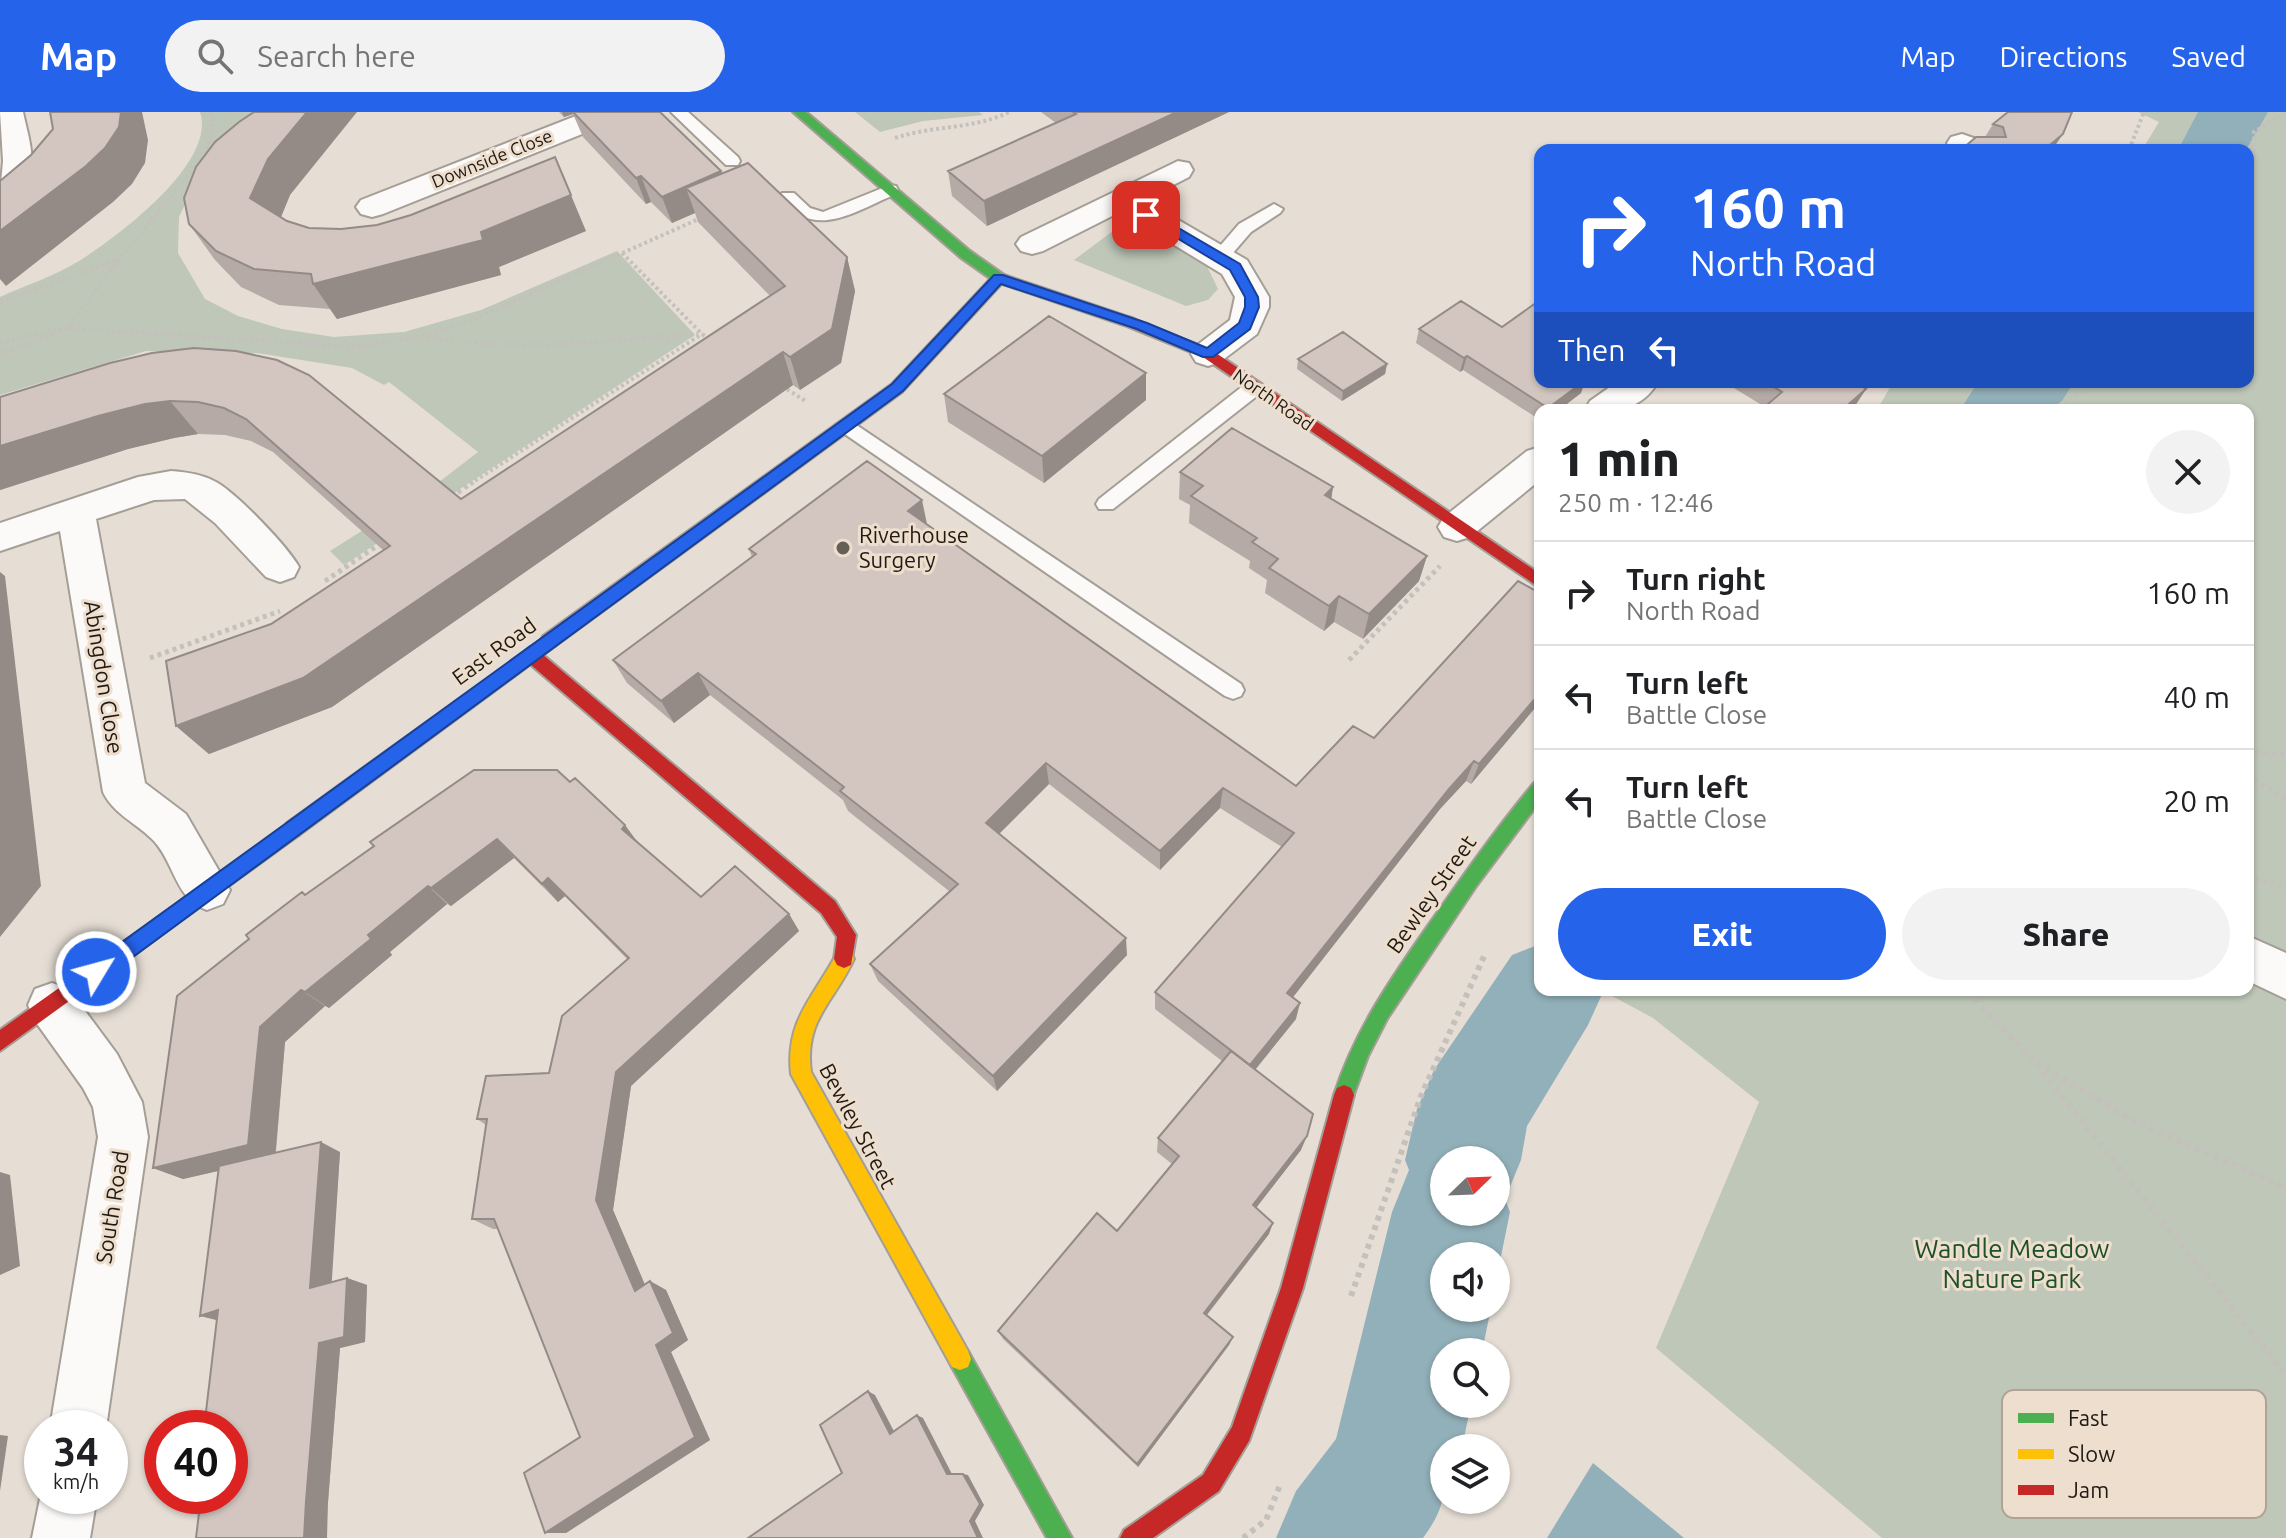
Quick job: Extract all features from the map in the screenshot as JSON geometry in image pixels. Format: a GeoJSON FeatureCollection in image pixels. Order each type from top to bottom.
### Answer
{"type":"FeatureCollection","features":[{"type":"Feature","properties":{"kind":"street"},"geometry":{"type":"LineString","coordinates":[[0,185],[15,173],[18,161],[8,112]]}},
{"type":"Feature","properties":{"kind":"street","name":"Downside Close"},"geometry":{"type":"LineString","coordinates":[[372,207],[612,112]]}},
{"type":"Feature","properties":{"kind":"street","name":"North Road"},"geometry":{"type":"LineString","coordinates":[[799,112],[999,278],[1142,326],[1208,354],[1534,578]]}},
{"type":"Feature","properties":{"kind":"street"},"geometry":{"type":"LineString","coordinates":[[1032,244],[1178,170]]}},
{"type":"Feature","properties":{"kind":"street"},"geometry":{"type":"LineString","coordinates":[[1122,200],[1235,267],[1252,297],[1245,326],[1208,354]]}},
{"type":"Feature","properties":{"kind":"street","name":"East Road"},"geometry":{"type":"LineString","coordinates":[[0,1042],[897,388],[999,278]]}},
{"type":"Feature","properties":{"kind":"street"},"geometry":{"type":"LineString","coordinates":[[1611,404],[1633,388]]}},
{"type":"Feature","properties":{"kind":"street"},"geometry":{"type":"LineString","coordinates":[[1457,527],[1534,465]]}},
{"type":"Feature","properties":{"kind":"street"},"geometry":{"type":"LineString","coordinates":[[0,537],[159,485],[180,485],[202,490],[280,567]]}},
{"type":"Feature","properties":{"kind":"street","name":"Abingdon Close"},"geometry":{"type":"LineString","coordinates":[[76,512],[125,792],[170,828],[207,890]]}},
{"type":"Feature","properties":{"kind":"street","name":"Bewley Street"},"geometry":{"type":"LineString","coordinates":[[530,654],[828,907],[840,922],[848,938],[844,957],[801,1029],[797,1052],[801,1074],[1060,1538]]}},
{"type":"Feature","properties":{"kind":"street","name":"Bewley Street"},"geometry":{"type":"LineString","coordinates":[[1132,1538],[1211,1483],[1241,1433],[1292,1288],[1354,1059],[1372,1023],[1498,839],[1534,795]]}},
{"type":"Feature","properties":{"kind":"street"},"geometry":{"type":"LineString","coordinates":[[2254,960],[2286,977]]}},
{"type":"Feature","properties":{"kind":"street","name":"South Road"},"geometry":{"type":"LineString","coordinates":[[52,1005],[100,1071],[117,1102],[123,1137],[81,1410]]}},
{"type":"Feature","properties":{"kind":"street"},"geometry":{"type":"LineString","coordinates":[[61,1538],[65,1514]]}},
{"type":"Feature","properties":{"kind":"lane"},"geometry":{"type":"LineString","coordinates":[[679,112],[732,161]]}},
{"type":"Feature","properties":{"kind":"lane"},"geometry":{"type":"LineString","coordinates":[[788,197],[804,213],[815,218],[825,217],[890,190]]}},
{"type":"Feature","properties":{"kind":"lane"},"geometry":{"type":"LineString","coordinates":[[1220,257],[1245,228],[1274,209]]}},
{"type":"Feature","properties":{"kind":"lane"},"geometry":{"type":"LineString","coordinates":[[1106,504],[1255,387]]}},
{"type":"Feature","properties":{"kind":"lane"},"geometry":{"type":"LineString","coordinates":[[846,425],[1233,690]]}},
{"type":"Feature","properties":{"kind":"path"},"geometry":{"type":"LineString","coordinates":[[207,153],[214,119],[211,112]]}},
{"type":"Feature","properties":{"kind":"path"},"geometry":{"type":"LineString","coordinates":[[888,141],[913,132],[986,123],[1010,112]]}},
{"type":"Feature","properties":{"kind":"path"},"geometry":{"type":"LineString","coordinates":[[2131,144],[2144,112]]}},
{"type":"Feature","properties":{"kind":"path"},"geometry":{"type":"LineString","coordinates":[[2254,260],[2254,132],[2286,112]]}},
{"type":"Feature","properties":{"kind":"path"},"geometry":{"type":"LineString","coordinates":[[0,354],[67,328],[118,260],[207,153],[220,145]]}},
{"type":"Feature","properties":{"kind":"path"},"geometry":{"type":"LineString","coordinates":[[0,342],[67,328],[357,347],[416,337],[472,320],[710,214]]}},
{"type":"Feature","properties":{"kind":"path"},"geometry":{"type":"LineString","coordinates":[[622,253],[702,334],[715,342]]}},
{"type":"Feature","properties":{"kind":"path"},"geometry":{"type":"LineString","coordinates":[[0,302],[118,260]]}},
{"type":"Feature","properties":{"kind":"path"},"geometry":{"type":"LineString","coordinates":[[416,337],[551,345],[702,334]]}},
{"type":"Feature","properties":{"kind":"path"},"geometry":{"type":"LineString","coordinates":[[451,498],[702,334]]}},
{"type":"Feature","properties":{"kind":"path"},"geometry":{"type":"LineString","coordinates":[[781,385],[807,402]]}},
{"type":"Feature","properties":{"kind":"path"},"geometry":{"type":"LineString","coordinates":[[2063,404],[2085,388]]}},
{"type":"Feature","properties":{"kind":"path"},"geometry":{"type":"LineString","coordinates":[[312,589],[387,539]]}},
{"type":"Feature","properties":{"kind":"path"},"geometry":{"type":"LineString","coordinates":[[1349,660],[1442,564]]}},
{"type":"Feature","properties":{"kind":"path"},"geometry":{"type":"LineString","coordinates":[[149,659],[274,614],[287,606]]}},
{"type":"Feature","properties":{"kind":"path"},"geometry":{"type":"LineString","coordinates":[[2254,752],[2286,755]]}},
{"type":"Feature","properties":{"kind":"path"},"geometry":{"type":"LineString","coordinates":[[2254,779],[2286,799]]}},
{"type":"Feature","properties":{"kind":"path"},"geometry":{"type":"LineString","coordinates":[[2254,877],[2286,889]]}},
{"type":"Feature","properties":{"kind":"path"},"geometry":{"type":"LineString","coordinates":[[1347,1307],[1421,1096],[1491,941]]}},
{"type":"Feature","properties":{"kind":"path"},"geometry":{"type":"LineString","coordinates":[[1973,996],[2033,1060],[2286,1375]]}},
{"type":"Feature","properties":{"kind":"path"},"geometry":{"type":"LineString","coordinates":[[2033,1060],[2132,1120],[2286,1188]]}},
{"type":"Feature","properties":{"kind":"path"},"geometry":{"type":"LineString","coordinates":[[1243,1538],[1266,1520],[1282,1478]]}},
{"type":"Feature","properties":{"kind":"green space"},"geometry":{"type":"Polygon","coordinates":[[[200,112],[289,112],[194,185],[179,217],[178,253],[205,299],[238,316],[282,329],[334,337],[404,332],[481,310],[617,251],[695,335],[344,565],[330,551],[439,482],[478,452],[389,382],[384,385],[352,368],[257,353],[146,351],[0,395],[0,297],[50,276],[96,250],[160,197],[194,153],[201,132],[200,112]]]}},
{"type":"Feature","properties":{"kind":"green space"},"geometry":{"type":"Polygon","coordinates":[[[855,112],[979,112],[983,115],[923,121],[880,132],[855,112]]]}},
{"type":"Feature","properties":{"kind":"green space","name":"Wandle Meadow Nature Park"},"geometry":{"type":"Polygon","coordinates":[[[2138,112],[2286,112],[2286,1538],[1882,1538],[1656,1348],[1759,1102],[1653,1018],[1612,996],[2254,996],[2254,404],[1880,404],[1890,388],[2254,388],[2254,144],[2146,144],[2159,122],[2138,112]]]}},
{"type":"Feature","properties":{"kind":"green space"},"geometry":{"type":"Polygon","coordinates":[[[1129,219],[1203,258],[1218,289],[1208,300],[1186,306],[1074,260],[1129,219]]]}},
{"type":"Feature","properties":{"kind":"water"},"geometry":{"type":"Polygon","coordinates":[[[1593,1463],[1684,1538],[1547,1538],[1593,1463]]]}},
{"type":"Feature","properties":{"kind":"building"},"geometry":{"type":"Polygon","coordinates":[[[50,112],[121,112],[119,127],[105,148],[0,231],[0,181],[31,155],[53,129],[50,112]]]}},
{"type":"Feature","properties":{"kind":"building"},"geometry":{"type":"Polygon","coordinates":[[[254,112],[307,112],[268,159],[250,198],[287,221],[309,228],[341,229],[377,225],[411,215],[555,157],[571,195],[481,232],[483,240],[313,284],[311,274],[254,269],[216,251],[189,224],[184,198],[196,167],[215,142],[254,112]]]}},
{"type":"Feature","properties":{"kind":"building"},"geometry":{"type":"Polygon","coordinates":[[[573,112],[660,112],[721,171],[662,197],[641,176],[636,178],[573,112]]]}},
{"type":"Feature","properties":{"kind":"building"},"geometry":{"type":"Polygon","coordinates":[[[1073,112],[1177,112],[984,201],[948,171],[1076,114],[1073,112]]]}},
{"type":"Feature","properties":{"kind":"building"},"geometry":{"type":"Polygon","coordinates":[[[2008,112],[2072,112],[2063,134],[2051,144],[1968,144],[1976,137],[2006,137],[2003,127],[1993,124],[2008,112]]]}},
{"type":"Feature","properties":{"kind":"building"},"geometry":{"type":"Polygon","coordinates":[[[748,163],[847,257],[832,329],[790,357],[783,352],[303,678],[176,726],[166,661],[271,624],[390,546],[246,419],[224,408],[198,402],[145,404],[0,446],[0,397],[152,353],[194,348],[236,351],[277,360],[309,375],[461,499],[785,286],[686,188],[748,163]]]}},
{"type":"Feature","properties":{"kind":"building"},"geometry":{"type":"Polygon","coordinates":[[[1461,301],[1502,327],[1534,304],[1534,388],[1575,388],[1553,404],[1542,404],[1419,329],[1461,301]]]}},
{"type":"Feature","properties":{"kind":"building"},"geometry":{"type":"Polygon","coordinates":[[[1049,316],[1146,373],[1042,456],[944,394],[1049,316]]]}},
{"type":"Feature","properties":{"kind":"building"},"geometry":{"type":"Polygon","coordinates":[[[1343,332],[1387,364],[1343,391],[1298,359],[1343,332]]]}},
{"type":"Feature","properties":{"kind":"building"},"geometry":{"type":"Polygon","coordinates":[[[1776,388],[1866,389],[1849,404],[1768,404],[1782,392],[1776,388]]]}},
{"type":"Feature","properties":{"kind":"building"},"geometry":{"type":"Polygon","coordinates":[[[1232,428],[1333,487],[1325,495],[1427,556],[1369,614],[1339,596],[1329,606],[1269,568],[1278,559],[1252,542],[1257,538],[1191,496],[1203,486],[1180,472],[1232,428]]]}},
{"type":"Feature","properties":{"kind":"building"},"geometry":{"type":"Polygon","coordinates":[[[867,461],[922,500],[908,511],[1296,786],[1353,726],[1374,738],[1518,581],[1534,590],[1534,700],[1479,764],[1474,761],[1449,789],[1287,993],[1300,1003],[1250,1065],[1155,992],[1294,833],[1223,788],[1160,851],[1046,763],[986,823],[1126,938],[993,1076],[870,964],[958,884],[840,791],[844,787],[698,673],[661,701],[613,660],[756,554],[749,549],[867,461]]]}},
{"type":"Feature","properties":{"kind":"building"},"geometry":{"type":"Polygon","coordinates":[[[474,770],[557,770],[570,782],[575,778],[625,825],[622,829],[701,897],[735,866],[789,914],[616,1072],[596,1200],[635,1291],[650,1281],[673,1333],[656,1345],[695,1437],[545,1533],[524,1473],[580,1437],[494,1219],[472,1219],[487,1119],[477,1119],[486,1076],[549,1073],[562,1016],[629,958],[548,878],[542,884],[497,839],[431,888],[428,886],[368,935],[371,939],[305,992],[301,990],[260,1027],[248,1145],[153,1168],[177,996],[249,939],[246,935],[302,892],[305,895],[374,846],[370,842],[474,770]]]}},
{"type":"Feature","properties":{"kind":"building"},"geometry":{"type":"Polygon","coordinates":[[[1231,1051],[1313,1114],[1307,1136],[1253,1205],[1273,1223],[1204,1313],[1233,1337],[1137,1464],[998,1331],[1097,1213],[1117,1231],[1179,1156],[1158,1138],[1231,1051]]]}},
{"type":"Feature","properties":{"kind":"building"},"geometry":{"type":"Polygon","coordinates":[[[321,1142],[310,1288],[347,1278],[344,1337],[319,1343],[304,1538],[196,1538],[199,1514],[248,1514],[248,1410],[206,1410],[218,1310],[200,1316],[219,1166],[321,1142]]]}},
{"type":"Feature","properties":{"kind":"building"},"geometry":{"type":"Polygon","coordinates":[[[868,1391],[890,1434],[917,1415],[947,1474],[963,1474],[980,1504],[970,1521],[978,1538],[748,1538],[842,1473],[820,1425],[868,1391]]]}},
{"type":"Feature","properties":{"kind":"waterway"},"geometry":{"type":"LineString","coordinates":[[2215,144],[2229,115],[2235,112]]}},
{"type":"Feature","properties":{"kind":"waterway"},"geometry":{"type":"LineString","coordinates":[[2004,404],[2025,388]]}},
{"type":"Feature","properties":{"kind":"waterway"},"geometry":{"type":"LineString","coordinates":[[1466,1146],[1474,1109],[1546,996]]}},
{"type":"Feature","properties":{"kind":"waterway"},"geometry":{"type":"LineString","coordinates":[[1343,1538],[1393,1470],[1448,1226]]}},
{"type":"Feature","properties":{"kind":"traffic: fast"},"geometry":{"type":"LineString","coordinates":[[799,112],[965,254],[999,278],[1129,322]]}},
{"type":"Feature","properties":{"kind":"traffic: fast"},"geometry":{"type":"LineString","coordinates":[[293,829],[549,641]]}},
{"type":"Feature","properties":{"kind":"traffic: fast"},"geometry":{"type":"LineString","coordinates":[[1344,1095],[1360,1051],[1392,993],[1484,860],[1534,795]]}},
{"type":"Feature","properties":{"kind":"traffic: fast"},"geometry":{"type":"LineString","coordinates":[[960,1359],[1060,1538]]}},
{"type":"Feature","properties":{"kind":"traffic: slow"},"geometry":{"type":"LineString","coordinates":[[844,959],[804,1025],[799,1055],[801,1074],[960,1359]]}},
{"type":"Feature","properties":{"kind":"traffic: jam"},"geometry":{"type":"LineString","coordinates":[[549,641],[897,388],[999,278]]}},
{"type":"Feature","properties":{"kind":"traffic: jam"},"geometry":{"type":"LineString","coordinates":[[1129,322],[1208,354],[1534,578]]}},
{"type":"Feature","properties":{"kind":"traffic: jam"},"geometry":{"type":"LineString","coordinates":[[530,654],[828,907],[847,935],[844,959]]}},
{"type":"Feature","properties":{"kind":"traffic: jam"},"geometry":{"type":"LineString","coordinates":[[0,1042],[293,829]]}},
{"type":"Feature","properties":{"kind":"traffic: jam"},"geometry":{"type":"LineString","coordinates":[[1132,1538],[1211,1483],[1241,1433],[1292,1288],[1344,1095]]}},
{"type":"Feature","properties":{"kind":"place","name":"Riverhouse Surgery"},"geometry":{"type":"Point","coordinates":[843,548]}},
{"type":"Feature","properties":{"kind":"route"},"geometry":{"type":"LineString","coordinates":[[96,972],[897,388],[999,278],[1142,326],[1208,354],[1245,326],[1252,297],[1235,267],[1146,215]]}}]}
